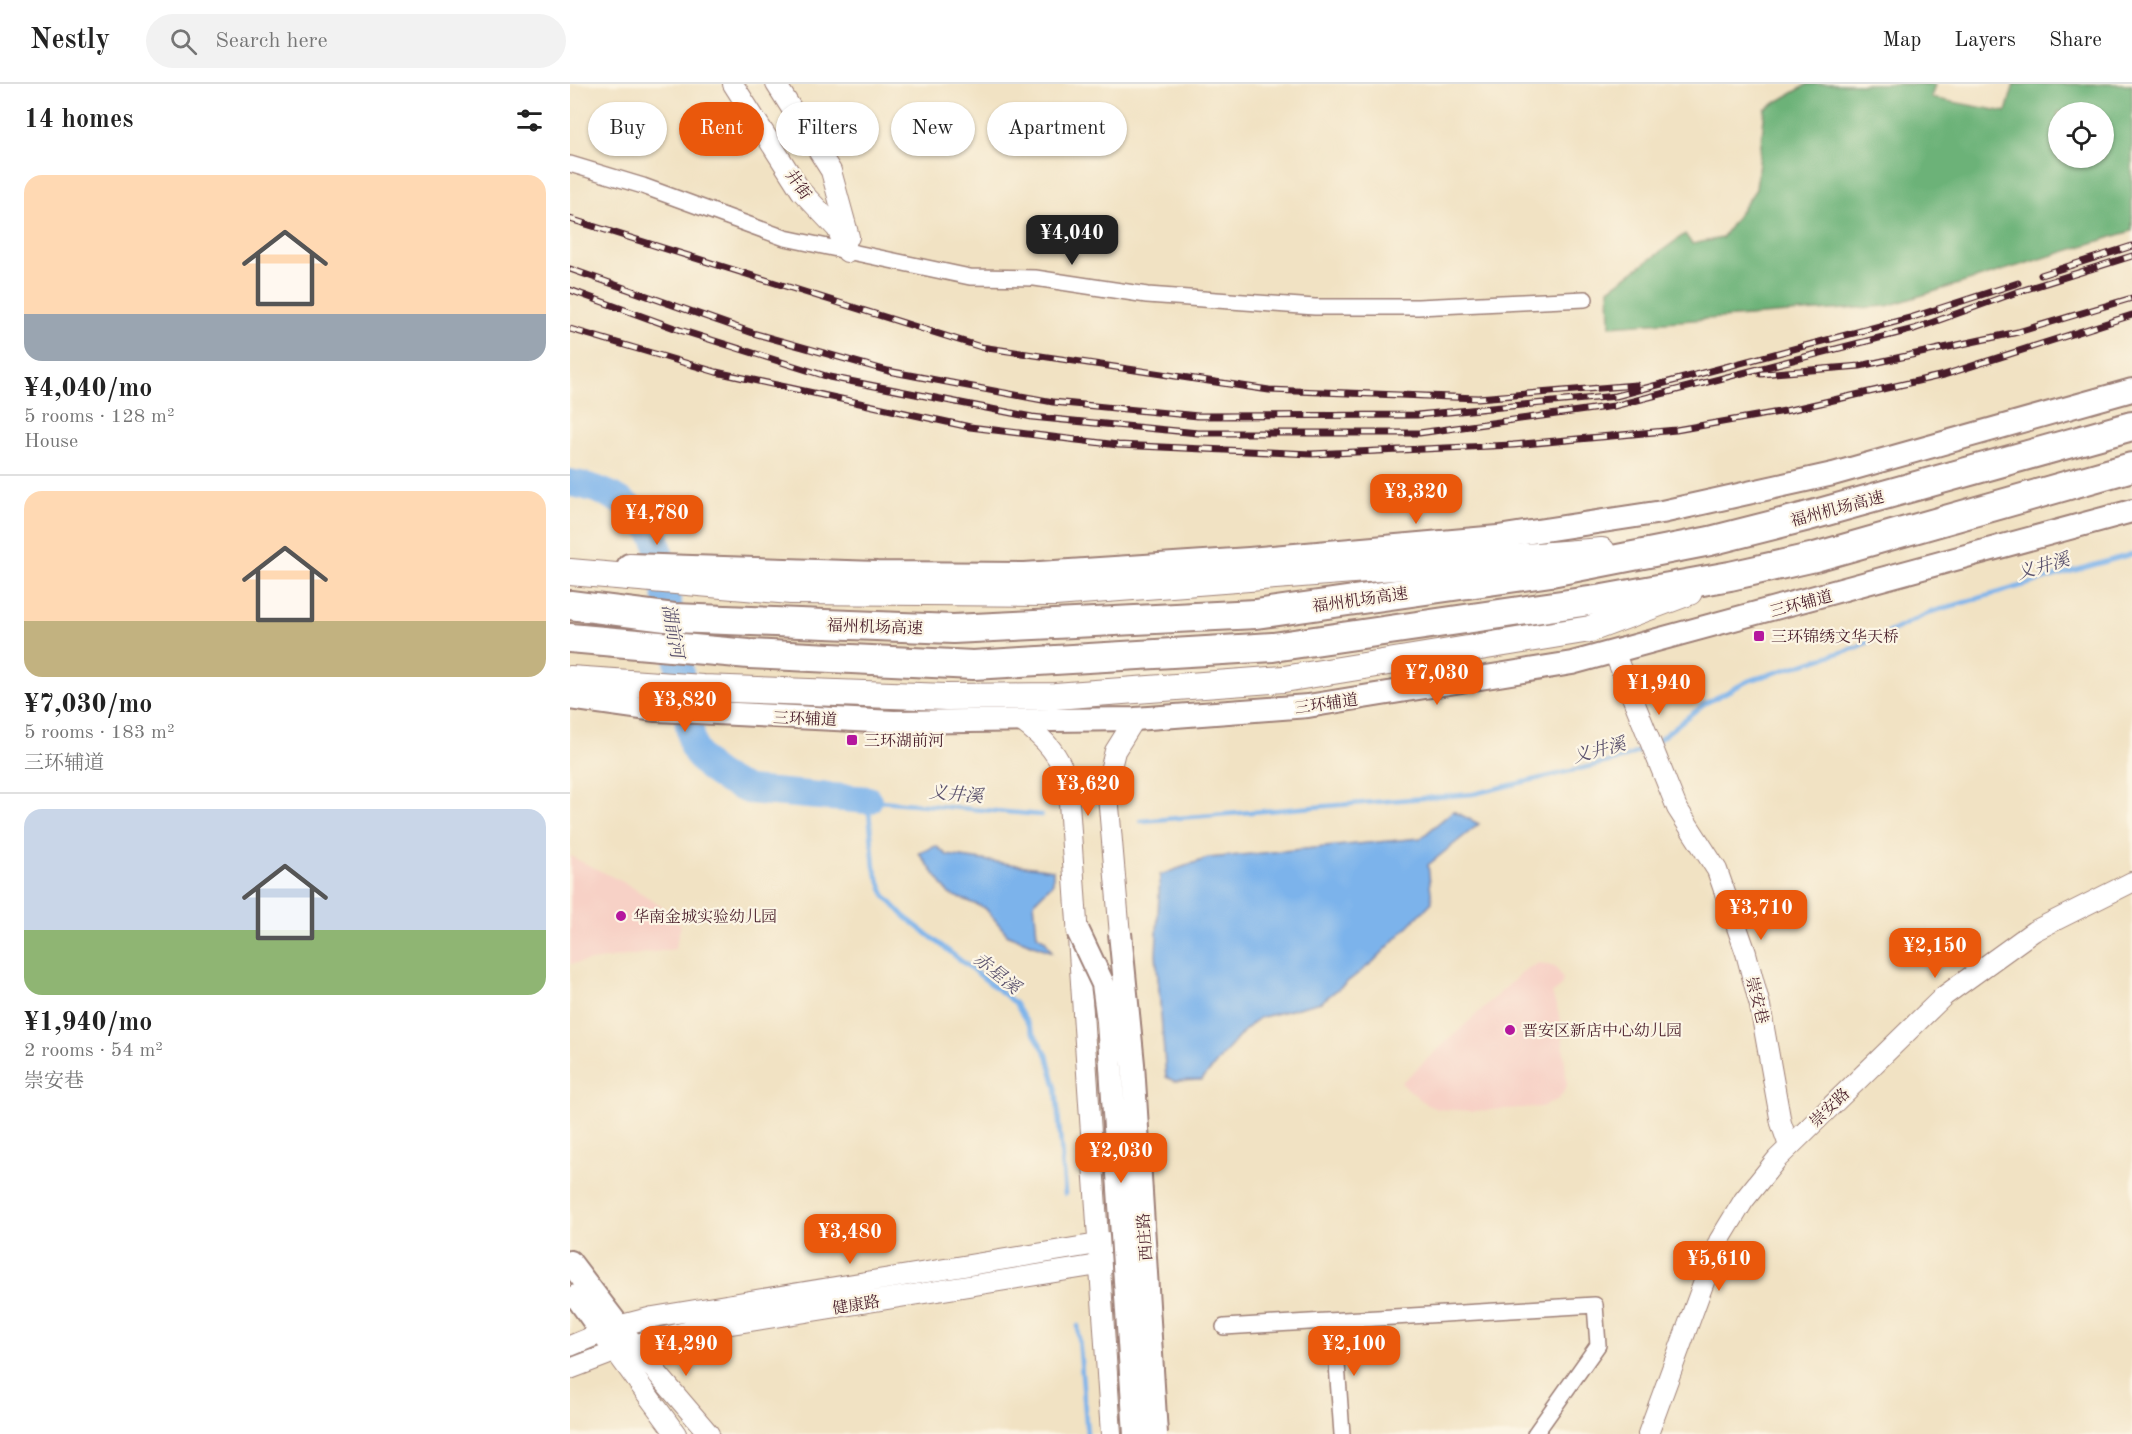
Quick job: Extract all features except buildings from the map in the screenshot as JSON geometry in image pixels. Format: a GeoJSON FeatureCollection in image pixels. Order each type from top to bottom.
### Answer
{"type":"FeatureCollection","features":[{"type":"Feature","properties":{"kind":"highway","name":"福州机场高速"},"geometry":{"type":"LineString","coordinates":[[570,604],[674,618],[953,629],[1256,614],[1551,572],[1710,541],[2132,426]]}},
{"type":"Feature","properties":{"kind":"highway","name":"福州机场高速"},"geometry":{"type":"LineString","coordinates":[[570,638],[749,654],[984,665],[1273,647],[1603,599],[1730,576],[1815,556],[2132,467]]}},
{"type":"Feature","properties":{"kind":"highway"},"geometry":{"type":"LineString","coordinates":[[570,573],[622,572],[686,576],[791,591],[1055,593],[1477,562],[1710,541]]}},
{"type":"Feature","properties":{"kind":"highway"},"geometry":{"type":"LineString","coordinates":[[570,679],[639,681],[703,688],[946,697],[1055,696],[1284,679],[1590,628],[1730,576]]}},
{"type":"Feature","properties":{"kind":"main road"},"geometry":{"type":"LineString","coordinates":[[686,576],[1024,574],[1239,560],[1498,537],[1662,512],[1833,474],[2132,390]]}},
{"type":"Feature","properties":{"kind":"main road","name":"三环辅道"},"geometry":{"type":"LineString","coordinates":[[570,698],[656,710],[717,715],[894,722],[1135,719],[1269,710],[1341,702],[1572,663],[2132,511]]}},
{"type":"Feature","properties":{"kind":"main road"},"geometry":{"type":"LineString","coordinates":[[570,563],[622,572]]}},
{"type":"Feature","properties":{"kind":"main road"},"geometry":{"type":"LineString","coordinates":[[1078,931],[1103,984],[1108,1021],[1135,1434]]}},
{"type":"Feature","properties":{"kind":"main road","name":"西庄路"},"geometry":{"type":"LineString","coordinates":[[1120,933],[1133,1064],[1156,1434]]}},
{"type":"Feature","properties":{"kind":"main road"},"geometry":{"type":"LineString","coordinates":[[570,1262],[610,1329]]}},
{"type":"Feature","properties":{"kind":"main road"},"geometry":{"type":"LineString","coordinates":[[570,1288],[625,1348]]}},
{"type":"Feature","properties":{"kind":"street","name":"井街"},"geometry":{"type":"LineString","coordinates":[[733,84],[801,191],[837,229],[851,253]]}},
{"type":"Feature","properties":{"kind":"street","name":"井街"},"geometry":{"type":"LineString","coordinates":[[776,84],[831,171],[851,253]]}},
{"type":"Feature","properties":{"kind":"street"},"geometry":{"type":"LineString","coordinates":[[570,164],[643,186],[754,229],[851,253],[970,277],[1052,279],[1148,295],[1204,301],[1386,308],[1585,299]]}},
{"type":"Feature","properties":{"kind":"street","name":"崇安巷"},"geometry":{"type":"LineString","coordinates":[[1614,652],[1624,681],[1682,817],[1702,843],[1717,870],[1746,953],[1760,1006],[1781,1123],[1789,1146]]}},
{"type":"Feature","properties":{"kind":"street"},"geometry":{"type":"LineString","coordinates":[[1135,719],[1109,764],[1107,783],[1162,1434]]}},
{"type":"Feature","properties":{"kind":"street"},"geometry":{"type":"LineString","coordinates":[[1021,721],[1037,733],[1056,754],[1066,776],[1111,1434]]}},
{"type":"Feature","properties":{"kind":"street","name":"崇安路"},"geometry":{"type":"LineString","coordinates":[[1648,1434],[1719,1241],[1744,1200],[1789,1146],[1959,983],[2043,926],[2132,882]]}},
{"type":"Feature","properties":{"kind":"street","name":"健康路"},"geometry":{"type":"LineString","coordinates":[[570,1346],[610,1329],[691,1310],[1145,1237]]}},
{"type":"Feature","properties":{"kind":"street","name":"健康路"},"geometry":{"type":"LineString","coordinates":[[570,1369],[625,1348],[694,1330],[1147,1258]]}},
{"type":"Feature","properties":{"kind":"street"},"geometry":{"type":"LineString","coordinates":[[1224,1327],[1594,1305],[1598,1345],[1535,1434]]}},
{"type":"Feature","properties":{"kind":"street"},"geometry":{"type":"LineString","coordinates":[[1334,1322],[1342,1434]]}},
{"type":"Feature","properties":{"kind":"street"},"geometry":{"type":"LineString","coordinates":[[625,1348],[676,1434]]}},
{"type":"Feature","properties":{"kind":"street"},"geometry":{"type":"LineString","coordinates":[[625,1348],[709,1434]]}},
{"type":"Feature","properties":{"kind":"shaded area","name":"华南金城实验幼儿园"},"geometry":{"type":"Polygon","coordinates":[[[570,856],[627,884],[663,907],[681,925],[675,949],[570,964],[570,856]]]}},
{"type":"Feature","properties":{"kind":"shaded area","name":"晋安区新店中心幼儿园"},"geometry":{"type":"Polygon","coordinates":[[[1539,963],[1555,966],[1563,979],[1561,986],[1552,993],[1561,1021],[1567,1086],[1558,1100],[1541,1107],[1473,1111],[1438,1109],[1427,1105],[1401,1083],[1526,969],[1539,963]]]}},
{"type":"Feature","properties":{"kind":"green space"},"geometry":{"type":"Polygon","coordinates":[[[1808,84],[1935,84],[1931,98],[2006,112],[2014,84],[2132,84],[2132,231],[1887,306],[1610,326],[1609,289],[1685,234],[1692,244],[1722,238],[1756,189],[1765,109],[1808,84]]]}},
{"type":"Feature","properties":{"kind":"water"},"geometry":{"type":"Polygon","coordinates":[[[1453,811],[1479,824],[1428,865],[1432,902],[1373,962],[1321,1002],[1259,1018],[1243,1032],[1202,1080],[1174,1081],[1166,1077],[1156,954],[1160,875],[1208,858],[1421,838],[1453,811]]]}},
{"type":"Feature","properties":{"kind":"water"},"geometry":{"type":"Polygon","coordinates":[[[936,846],[947,855],[1053,870],[1053,883],[1034,902],[1037,935],[1045,940],[1052,952],[1008,935],[985,908],[949,894],[919,853],[936,846]]]}},
{"type":"Feature","properties":{"kind":"waterway","name":"湖前河"},"geometry":{"type":"LineString","coordinates":[[570,483],[597,489],[621,501],[642,518],[657,541],[693,747],[704,762],[724,779],[748,790],[868,800]]}},
{"type":"Feature","properties":{"kind":"waterway","name":"义井溪"},"geometry":{"type":"LineString","coordinates":[[1656,742],[1704,704],[1748,681],[1858,647],[1931,612],[2132,554]]}},
{"type":"Feature","properties":{"kind":"waterway","name":"义井溪"},"geometry":{"type":"LineString","coordinates":[[1141,821],[1473,794],[1621,759],[1647,748]]}},
{"type":"Feature","properties":{"kind":"waterway","name":"赤星溪"},"geometry":{"type":"LineString","coordinates":[[1041,815],[868,800],[874,867],[885,896],[904,916],[1015,1003],[1047,1055],[1056,1088],[1065,1194]]}},
{"type":"Feature","properties":{"kind":"waterway","name":"赤星溪"},"geometry":{"type":"LineString","coordinates":[[1078,1326],[1087,1434]]}},
{"type":"Feature","properties":{"kind":"railway"},"geometry":{"type":"LineString","coordinates":[[570,219],[981,347],[1269,390],[1478,398],[1636,385]]}},
{"type":"Feature","properties":{"kind":"railway"},"geometry":{"type":"LineString","coordinates":[[2041,275],[2132,246]]}},
{"type":"Feature","properties":{"kind":"railway"},"geometry":{"type":"LineString","coordinates":[[570,290],[680,330],[829,377],[1032,417],[1198,433],[1419,433],[1614,406],[1914,329],[2017,292],[2132,256]]}},
{"type":"Feature","properties":{"kind":"railway"},"geometry":{"type":"LineString","coordinates":[[570,269],[753,333],[888,371],[1053,402],[1198,416],[1417,415],[1616,396],[1910,318],[2018,283]]}},
{"type":"Feature","properties":{"kind":"railway"},"geometry":{"type":"LineString","coordinates":[[1761,374],[1860,366],[2018,332],[2132,298]]}},
{"type":"Feature","properties":{"kind":"railway"},"geometry":{"type":"LineString","coordinates":[[570,329],[716,372],[970,427],[1118,445],[1311,454],[1513,445],[1676,430],[1785,411],[1944,375],[2132,315]]}},
{"type":"Feature","properties":{"kind":"place","name":"三环锦绣文华天桥"},"geometry":{"type":"Point","coordinates":[1759,636]}},
{"type":"Feature","properties":{"kind":"place","name":"三环湖前河"},"geometry":{"type":"Point","coordinates":[852,740]}},
{"type":"Feature","properties":{"kind":"place","name":"华南金城实验幼儿园"},"geometry":{"type":"Point","coordinates":[621,916]}},
{"type":"Feature","properties":{"kind":"place","name":"晋安区新店中心幼儿园"},"geometry":{"type":"Point","coordinates":[1510,1030]}}]}
